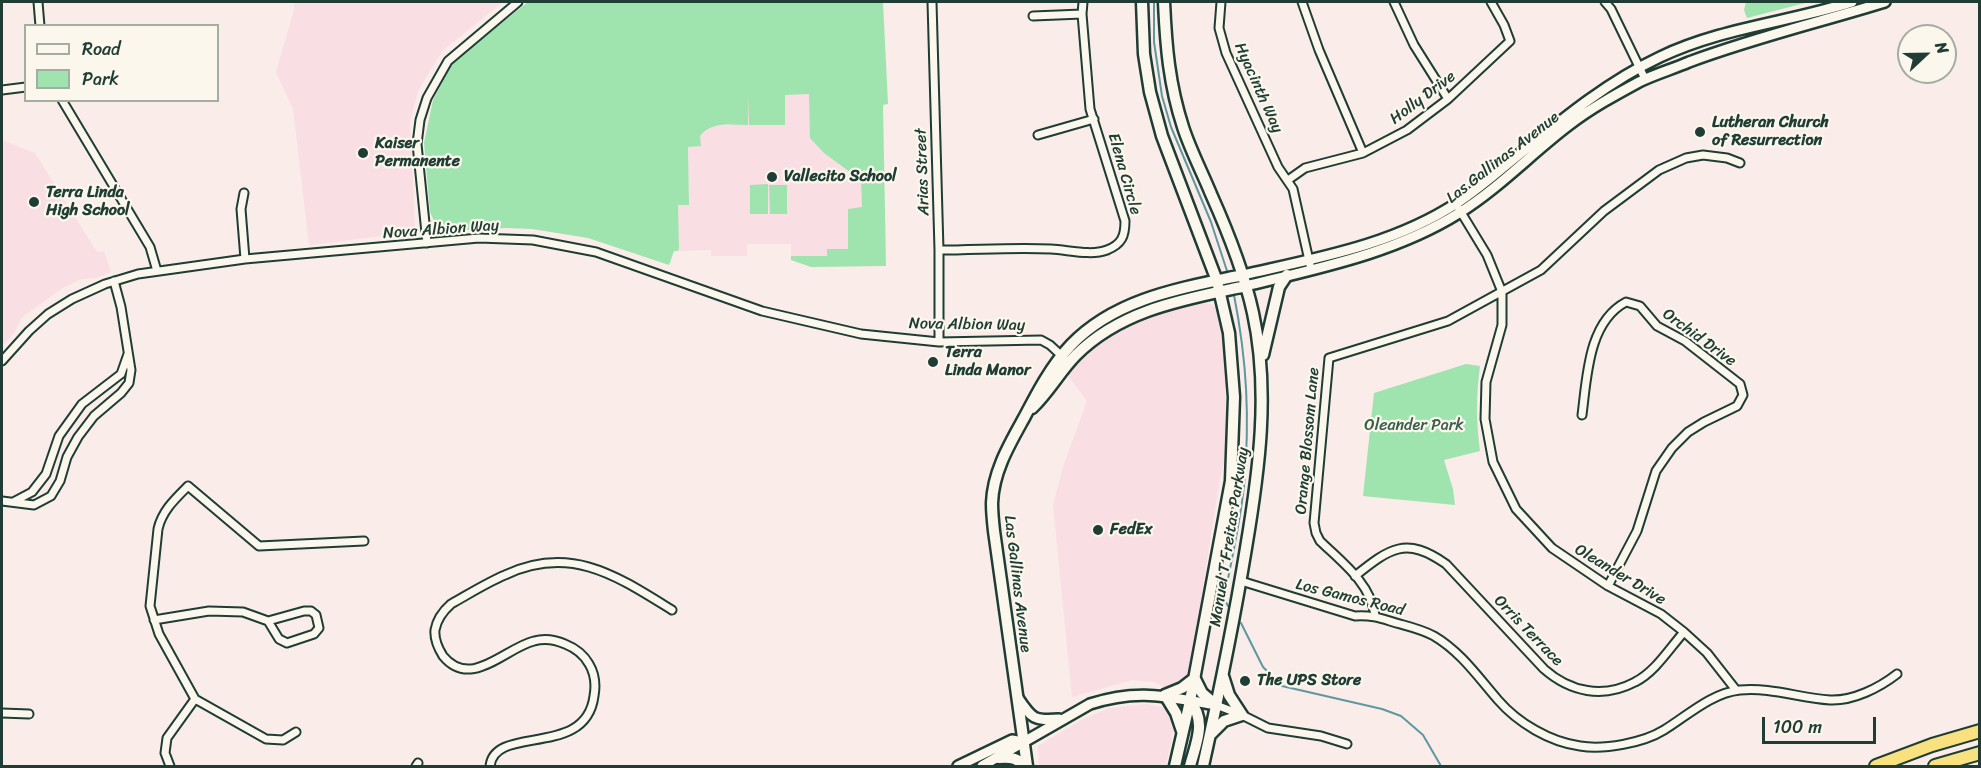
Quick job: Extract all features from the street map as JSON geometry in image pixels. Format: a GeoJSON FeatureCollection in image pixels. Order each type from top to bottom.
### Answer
{"type":"FeatureCollection","features":[{"type":"Feature","properties":{"kind":"highway"},"geometry":{"type":"LineString","coordinates":[[1876,766],[1980,731]]}},
{"type":"Feature","properties":{"kind":"highway"},"geometry":{"type":"LineString","coordinates":[[1935,766],[1980,753]]}},
{"type":"Feature","properties":{"kind":"main road","name":"Manuel T Freitas Parkway"},"geometry":{"type":"LineString","coordinates":[[1142,2],[1144,54],[1150,92],[1162,136],[1231,283],[1253,314],[1261,364],[1262,397],[1258,477],[1237,603],[1203,766]]}},
{"type":"Feature","properties":{"kind":"main road","name":"Manuel T Freitas Parkway"},"geometry":{"type":"LineString","coordinates":[[1164,2],[1166,51],[1180,119],[1223,220],[1231,283],[1229,333],[1233,367],[1234,435],[1231,481],[1195,678],[1175,766]]}},
{"type":"Feature","properties":{"kind":"main road"},"geometry":{"type":"LineString","coordinates":[[1261,364],[1279,286],[1287,275]]}},
{"type":"Feature","properties":{"kind":"main road","name":"Las Gallinas Avenue"},"geometry":{"type":"LineString","coordinates":[[1026,766],[992,502],[996,476],[1007,449],[1027,412],[1045,396],[1066,360],[1070,346],[1094,325],[1126,306],[1161,294],[1231,283]]}},
{"type":"Feature","properties":{"kind":"main road","name":"Las Gallinas Avenue"},"geometry":{"type":"LineString","coordinates":[[1066,360],[1131,317],[1231,283]]}},
{"type":"Feature","properties":{"kind":"main road"},"geometry":{"type":"LineString","coordinates":[[1126,306],[1131,317]]}},
{"type":"Feature","properties":{"kind":"main road"},"geometry":{"type":"LineString","coordinates":[[1209,736],[1224,722],[1242,715],[1228,695],[1222,674]]}},
{"type":"Feature","properties":{"kind":"main road"},"geometry":{"type":"LineString","coordinates":[[1182,733],[1176,713],[1165,695],[1182,688],[1195,678],[1202,693],[1216,705]]}},
{"type":"Feature","properties":{"kind":"main road"},"geometry":{"type":"LineString","coordinates":[[1190,701],[1199,716],[1201,725],[1190,766]]}},
{"type":"Feature","properties":{"kind":"main road"},"geometry":{"type":"LineString","coordinates":[[999,758],[1020,760],[1026,766]]}},
{"type":"Feature","properties":{"kind":"street"},"geometry":{"type":"LineString","coordinates":[[38,2],[39,24]]}},
{"type":"Feature","properties":{"kind":"street"},"geometry":{"type":"LineString","coordinates":[[427,243],[417,144],[420,120],[427,98],[448,61],[518,2]]}},
{"type":"Feature","properties":{"kind":"street","name":"Arias Street"},"geometry":{"type":"LineString","coordinates":[[932,2],[939,250],[939,342]]}},
{"type":"Feature","properties":{"kind":"street","name":"Elena Circle"},"geometry":{"type":"LineString","coordinates":[[939,250],[1050,249],[1096,252],[1107,250],[1119,243],[1125,234],[1125,221],[1090,109],[1083,2]]}},
{"type":"Feature","properties":{"kind":"street","name":"Hyacinth Way"},"geometry":{"type":"LineString","coordinates":[[1221,2],[1219,28],[1226,53],[1278,167],[1288,180]]}},
{"type":"Feature","properties":{"kind":"street"},"geometry":{"type":"LineString","coordinates":[[1302,2],[1319,50],[1363,153]]}},
{"type":"Feature","properties":{"kind":"street"},"geometry":{"type":"LineString","coordinates":[[1394,2],[1414,45],[1448,99]]}},
{"type":"Feature","properties":{"kind":"street","name":"Holly Drive"},"geometry":{"type":"LineString","coordinates":[[1288,180],[1305,168],[1363,153],[1407,130],[1448,99],[1510,41],[1491,2]]}},
{"type":"Feature","properties":{"kind":"street"},"geometry":{"type":"LineString","coordinates":[[1605,2],[1611,9],[1645,79]]}},
{"type":"Feature","properties":{"kind":"street","name":"Las Gallinas Avenue"},"geometry":{"type":"LineString","coordinates":[[1458,208],[1560,121],[1605,88],[1660,57],[1707,40],[1852,2]]}},
{"type":"Feature","properties":{"kind":"street","name":"Las Gallinas Avenue"},"geometry":{"type":"LineString","coordinates":[[1231,283],[1287,275],[1379,241],[1458,208],[1486,194],[1569,125],[1602,102],[1645,79],[1721,51],[1884,2]]}},
{"type":"Feature","properties":{"kind":"street"},"geometry":{"type":"LineString","coordinates":[[1033,16],[1082,14]]}},
{"type":"Feature","properties":{"kind":"street"},"geometry":{"type":"LineString","coordinates":[[2,90],[24,87]]}},
{"type":"Feature","properties":{"kind":"street"},"geometry":{"type":"LineString","coordinates":[[63,102],[150,247],[157,271]]}},
{"type":"Feature","properties":{"kind":"street"},"geometry":{"type":"LineString","coordinates":[[1038,135],[1094,119]]}},
{"type":"Feature","properties":{"kind":"street","name":"Orange Blossom Lane"},"geometry":{"type":"LineString","coordinates":[[1375,615],[1373,602],[1366,587],[1320,541],[1314,523],[1329,358],[1448,321],[1502,292],[1540,270],[1604,211],[1659,170],[1686,158],[1703,155],[1727,158],[1740,163]]}},
{"type":"Feature","properties":{"kind":"street"},"geometry":{"type":"LineString","coordinates":[[1288,180],[1293,189],[1310,265]]}},
{"type":"Feature","properties":{"kind":"street"},"geometry":{"type":"LineString","coordinates":[[244,193],[241,209],[245,259]]}},
{"type":"Feature","properties":{"kind":"street","name":"Oleander Drive"},"geometry":{"type":"LineString","coordinates":[[1458,208],[1487,255],[1502,292],[1502,326],[1486,382],[1485,418],[1493,462],[1516,509],[1552,548],[1608,586],[1661,614],[1684,632],[1707,653],[1736,690]]}},
{"type":"Feature","properties":{"kind":"street","name":"Nova Albion Way"},"geometry":{"type":"LineString","coordinates":[[2,361],[48,314],[88,291],[114,281],[157,271],[245,259],[479,238],[533,240],[596,252],[762,311],[861,334],[939,342],[1041,340],[1066,360]]}},
{"type":"Feature","properties":{"kind":"street","name":"Las Gallinas Avenue"},"geometry":{"type":"LineString","coordinates":[[1231,283],[1310,265]]}},
{"type":"Feature","properties":{"kind":"street"},"geometry":{"type":"LineString","coordinates":[[2,501],[34,504],[51,496],[60,481],[67,457],[78,437],[94,416],[129,383],[131,369],[129,354],[114,281]]}},
{"type":"Feature","properties":{"kind":"street","name":"Orchid Drive"},"geometry":{"type":"LineString","coordinates":[[1582,415],[1591,349],[1610,314],[1626,302],[1640,306],[1657,326],[1685,341],[1740,384],[1743,395],[1737,406],[1688,432],[1672,448],[1656,471],[1637,531],[1608,586]]}},
{"type":"Feature","properties":{"kind":"street"},"geometry":{"type":"LineString","coordinates":[[13,501],[32,492],[46,474],[59,436],[82,404],[121,374],[129,354]]}},
{"type":"Feature","properties":{"kind":"street"},"geometry":{"type":"LineString","coordinates":[[296,732],[283,740],[266,739],[195,699],[154,620],[150,606],[160,519],[188,486],[259,546],[364,541]]}},
{"type":"Feature","properties":{"kind":"street","name":"Orris Terrace"},"geometry":{"type":"LineString","coordinates":[[1355,576],[1384,554],[1397,549],[1410,548],[1432,554],[1446,564],[1544,669],[1558,681],[1572,687],[1596,692],[1614,690],[1635,682],[1656,665],[1684,632]]}},
{"type":"Feature","properties":{"kind":"street"},"geometry":{"type":"LineString","coordinates":[[490,766],[501,749],[559,735],[571,731],[581,723],[593,703],[594,677],[589,664],[581,654],[558,641],[547,640],[523,645],[478,668],[466,669],[454,665],[437,647],[435,634],[437,623],[443,612],[452,604],[511,572],[531,566],[558,563],[600,569],[627,582],[672,610]]}},
{"type":"Feature","properties":{"kind":"street","name":"Los Gamos Road"},"geometry":{"type":"LineString","coordinates":[[1241,581],[1355,616],[1375,615],[1434,636],[1454,651],[1499,702],[1523,723],[1547,736],[1580,746],[1616,746],[1639,740],[1661,732],[1706,702],[1736,690],[1774,691],[1831,700],[1865,692],[1897,674]]}},
{"type":"Feature","properties":{"kind":"street"},"geometry":{"type":"LineString","coordinates":[[154,620],[209,611],[243,612],[268,621],[311,611],[316,615],[320,628],[314,634],[287,643],[279,639],[268,621]]}},
{"type":"Feature","properties":{"kind":"street"},"geometry":{"type":"LineString","coordinates":[[982,766],[1090,704],[1129,694],[1165,695],[1216,705],[1268,728],[1321,736],[1347,744]]}},
{"type":"Feature","properties":{"kind":"street"},"geometry":{"type":"LineString","coordinates":[[1016,695],[1034,719],[1065,718]]}},
{"type":"Feature","properties":{"kind":"street"},"geometry":{"type":"LineString","coordinates":[[170,766],[165,753],[167,738],[195,699]]}},
{"type":"Feature","properties":{"kind":"street"},"geometry":{"type":"LineString","coordinates":[[2,713],[29,714]]}},
{"type":"Feature","properties":{"kind":"street"},"geometry":{"type":"LineString","coordinates":[[958,766],[1012,740],[1023,742]]}},
{"type":"Feature","properties":{"kind":"shaded area"},"geometry":{"type":"Polygon","coordinates":[[[294,2],[503,2],[442,51],[418,91],[410,122],[415,229],[407,233],[309,245],[293,109],[276,72],[294,10],[294,2]]]}},
{"type":"Feature","properties":{"kind":"shaded area","name":"Vallecito School"},"geometry":{"type":"Polygon","coordinates":[[[809,94],[838,165],[861,183],[862,208],[848,209],[848,249],[827,249],[827,256],[791,256],[791,244],[747,244],[747,256],[711,256],[711,250],[678,251],[678,205],[689,204],[688,146],[712,126],[731,125],[731,95],[809,94]]]}},
{"type":"Feature","properties":{"kind":"shaded area","name":"Terra Linda High School"},"geometry":{"type":"Polygon","coordinates":[[[2,140],[35,153],[97,252],[104,251],[111,272],[96,278],[82,279],[64,287],[21,318],[15,332],[2,346],[2,140]]]}},
{"type":"Feature","properties":{"kind":"shaded area"},"geometry":{"type":"Polygon","coordinates":[[[1202,303],[1211,304],[1218,311],[1225,351],[1226,434],[1225,459],[1187,679],[1172,688],[1163,687],[1155,682],[1132,680],[1072,697],[1053,505],[1063,467],[1087,401],[1068,376],[1079,359],[1101,339],[1143,317],[1202,303]]]}},
{"type":"Feature","properties":{"kind":"shaded area"},"geometry":{"type":"Polygon","coordinates":[[[1147,704],[1166,708],[1173,716],[1174,727],[1166,766],[1039,766],[1038,746],[1083,719],[1110,708],[1147,704]]]}},
{"type":"Feature","properties":{"kind":"green space"},"geometry":{"type":"Polygon","coordinates":[[[528,2],[883,2],[888,104],[883,105],[886,266],[811,267],[791,260],[791,256],[827,256],[827,249],[848,249],[848,209],[862,207],[861,183],[824,153],[810,138],[809,94],[785,95],[785,125],[749,125],[749,95],[748,125],[722,125],[710,128],[700,136],[701,146],[688,147],[689,205],[678,205],[679,248],[678,251],[674,251],[669,265],[588,238],[532,229],[444,230],[435,223],[430,212],[424,143],[433,100],[453,62],[528,2]]]}},
{"type":"Feature","properties":{"kind":"green space"},"geometry":{"type":"Polygon","coordinates":[[[1746,2],[1809,2],[1747,18],[1744,10],[1746,2]]]}},
{"type":"Feature","properties":{"kind":"green space"},"geometry":{"type":"Polygon","coordinates":[[[768,184],[768,214],[750,214],[750,185],[768,184]]]}},
{"type":"Feature","properties":{"kind":"green space"},"geometry":{"type":"Polygon","coordinates":[[[769,185],[787,185],[787,214],[770,214],[769,185]]]}},
{"type":"Feature","properties":{"kind":"green space","name":"Oleander Park"},"geometry":{"type":"Polygon","coordinates":[[[1466,364],[1480,366],[1477,408],[1480,451],[1444,460],[1453,489],[1455,505],[1363,496],[1374,393],[1466,364]]]}},
{"type":"Feature","properties":{"kind":"waterway"},"geometry":{"type":"LineString","coordinates":[[1154,2],[1154,42],[1162,96],[1171,127],[1211,222],[1228,274]]}},
{"type":"Feature","properties":{"kind":"waterway"},"geometry":{"type":"LineString","coordinates":[[1228,606],[1224,599],[1238,529],[1247,437],[1242,343],[1234,295]]}},
{"type":"Feature","properties":{"kind":"waterway"},"geometry":{"type":"LineString","coordinates":[[1241,623],[1263,667],[1282,686],[1382,709],[1401,716],[1423,735],[1441,766]]}},
{"type":"Feature","properties":{"kind":"place","name":"Lutheran Church of Resurrection"},"geometry":{"type":"Point","coordinates":[1700,132]}},
{"type":"Feature","properties":{"kind":"place","name":"Kaiser Permanente"},"geometry":{"type":"Point","coordinates":[363,153]}},
{"type":"Feature","properties":{"kind":"place","name":"Vallecito School"},"geometry":{"type":"Point","coordinates":[772,177]}},
{"type":"Feature","properties":{"kind":"place","name":"Terra Linda High School"},"geometry":{"type":"Point","coordinates":[34,202]}},
{"type":"Feature","properties":{"kind":"place","name":"Terra Linda Manor"},"geometry":{"type":"Point","coordinates":[933,362]}},
{"type":"Feature","properties":{"kind":"place","name":"FedEx"},"geometry":{"type":"Point","coordinates":[1098,530]}},
{"type":"Feature","properties":{"kind":"place","name":"The UPS Store"},"geometry":{"type":"Point","coordinates":[1245,681]}}]}
